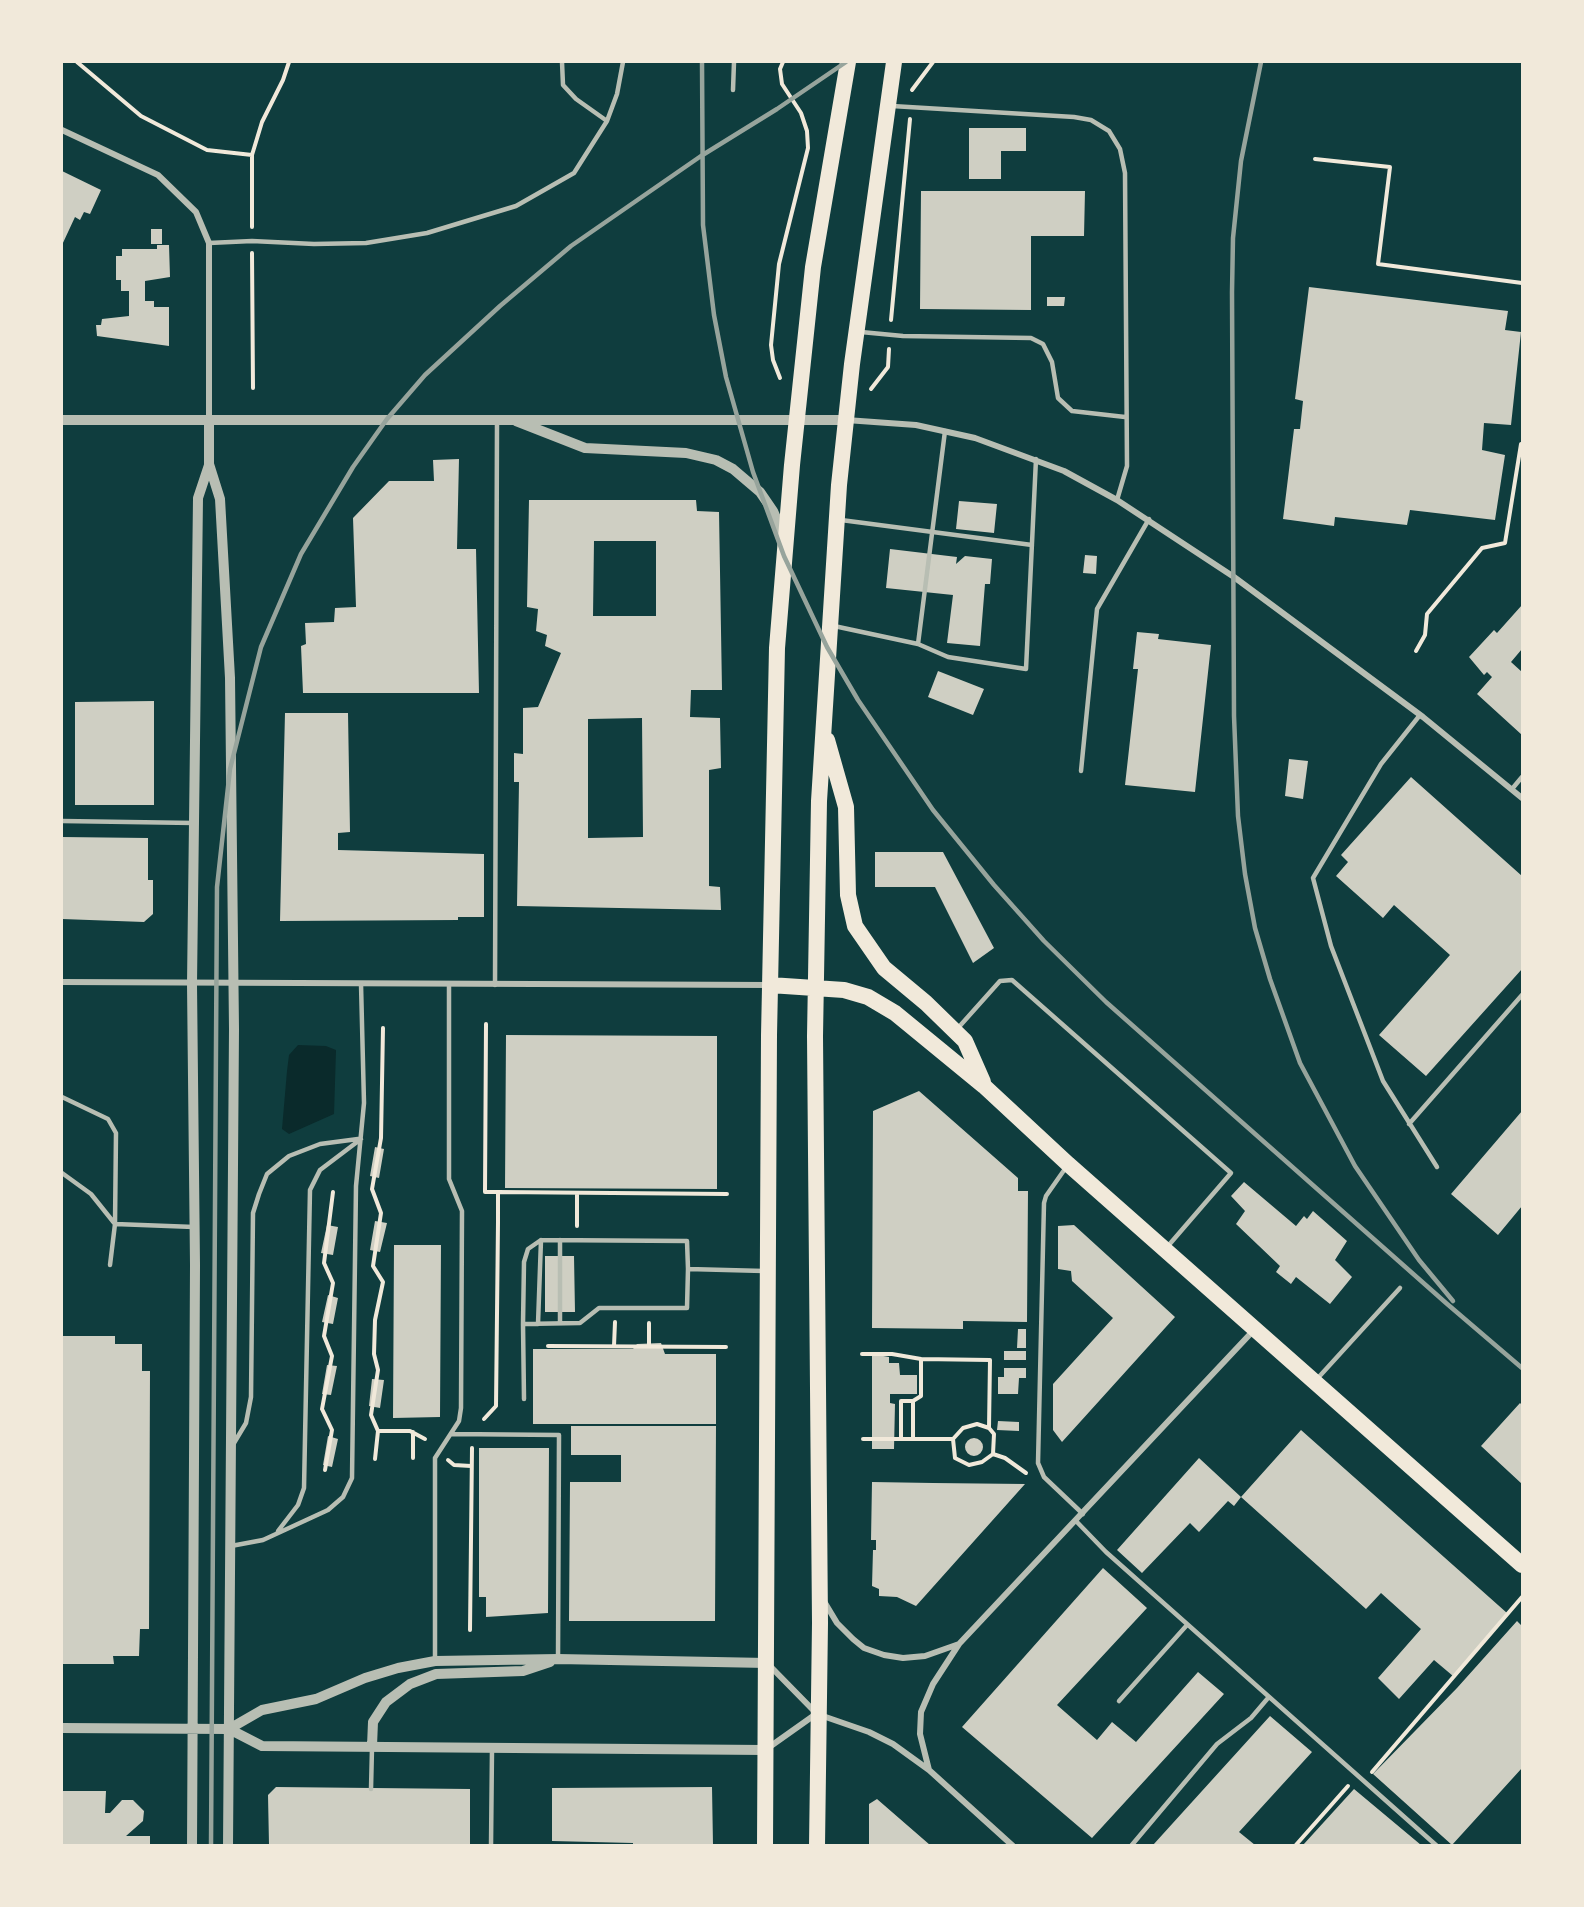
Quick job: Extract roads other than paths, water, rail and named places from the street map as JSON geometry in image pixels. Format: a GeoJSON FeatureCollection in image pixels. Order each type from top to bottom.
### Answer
{"type":"FeatureCollection","features":[{"type":"Feature","properties":{"kind":"highway"},"geometry":{"type":"LineString","coordinates":[[765,1845],[767,1271],[776,672],[785,540],[813,267],[848,62]]}},
{"type":"Feature","properties":{"kind":"highway"},"geometry":{"type":"LineString","coordinates":[[817,1845],[820,1594],[817,988],[823,728],[828,624],[846,420],[894,62]]}},
{"type":"Feature","properties":{"kind":"highway"},"geometry":{"type":"LineString","coordinates":[[823,728],[846,807],[848,895],[855,926],[884,968],[984,1086],[1068,1164],[1166,1248],[1522,1565]]}},
{"type":"Feature","properties":{"kind":"highway"},"geometry":{"type":"LineString","coordinates":[[770,986],[843,990],[881,1003],[948,1042],[965,1041],[984,1086]]}},
{"type":"Feature","properties":{"kind":"street"},"geometry":{"type":"LineString","coordinates":[[62,130],[165,181],[196,212],[209,243],[209,464],[220,499],[230,678],[232,984],[228,1845]]}},
{"type":"Feature","properties":{"kind":"street"},"geometry":{"type":"LineString","coordinates":[[62,420],[797,418],[901,423],[985,441],[1036,459],[1149,519],[1234,577],[1420,715],[1522,798]]}},
{"type":"Feature","properties":{"kind":"street"},"geometry":{"type":"LineString","coordinates":[[510,419],[585,448],[686,453],[716,460],[734,469],[760,492],[773,511],[785,540]]}},
{"type":"Feature","properties":{"kind":"street"},"geometry":{"type":"LineString","coordinates":[[192,1845],[194,1227],[192,984],[198,498],[209,464]]}},
{"type":"Feature","properties":{"kind":"street"},"geometry":{"type":"LineString","coordinates":[[62,982],[770,986]]}},
{"type":"Feature","properties":{"kind":"street"},"geometry":{"type":"LineString","coordinates":[[928,1770],[920,1734],[921,1712],[933,1684],[959,1644],[1256,1329]]}},
{"type":"Feature","properties":{"kind":"street"},"geometry":{"type":"LineString","coordinates":[[820,1594],[837,1623],[864,1648],[903,1658],[925,1656],[959,1644]]}},
{"type":"Feature","properties":{"kind":"street"},"geometry":{"type":"LineString","coordinates":[[229,1729],[262,1710],[316,1699],[365,1678],[435,1661],[558,1659],[767,1663],[817,1714],[885,1740],[928,1770],[1013,1845]]}},
{"type":"Feature","properties":{"kind":"street"},"geometry":{"type":"LineString","coordinates":[[372,1746],[373,1722],[386,1702],[410,1684],[436,1674],[523,1671],[558,1659]]}},
{"type":"Feature","properties":{"kind":"street"},"geometry":{"type":"LineString","coordinates":[[62,1728],[229,1729],[262,1746],[765,1750],[817,1714]]}},
{"type":"Feature","properties":{"kind":"lane"},"geometry":{"type":"LineString","coordinates":[[562,62],[563,85],[576,99],[607,121]]}},
{"type":"Feature","properties":{"kind":"lane"},"geometry":{"type":"LineString","coordinates":[[209,243],[252,241],[314,244],[366,243],[427,233],[516,206],[574,173],[607,121],[618,94],[623,62]]}},
{"type":"Feature","properties":{"kind":"lane"},"geometry":{"type":"LineString","coordinates":[[733,90],[734,62]]}},
{"type":"Feature","properties":{"kind":"lane"},"geometry":{"type":"LineString","coordinates":[[888,106],[1074,117],[1090,120],[1109,131],[1120,149],[1125,173],[1127,465],[1117,500]]}},
{"type":"Feature","properties":{"kind":"lane"},"geometry":{"type":"LineString","coordinates":[[856,332],[889,335],[1032,338],[1043,344],[1052,362],[1058,398],[1072,411],[1125,417]]}},
{"type":"Feature","properties":{"kind":"lane"},"geometry":{"type":"LineString","coordinates":[[495,985],[497,419]]}},
{"type":"Feature","properties":{"kind":"lane"},"geometry":{"type":"LineString","coordinates":[[918,644],[945,431]]}},
{"type":"Feature","properties":{"kind":"lane"},"geometry":{"type":"LineString","coordinates":[[828,624],[918,644],[948,657],[1026,669],[1036,459]]}},
{"type":"Feature","properties":{"kind":"lane"},"geometry":{"type":"LineString","coordinates":[[1081,771],[1097,609],[1149,519]]}},
{"type":"Feature","properties":{"kind":"lane"},"geometry":{"type":"LineString","coordinates":[[836,520],[1032,545]]}},
{"type":"Feature","properties":{"kind":"lane"},"geometry":{"type":"LineString","coordinates":[[1420,715],[1381,764],[1314,878],[1331,946],[1383,1081],[1437,1167]]}},
{"type":"Feature","properties":{"kind":"lane"},"geometry":{"type":"LineString","coordinates":[[1512,789],[1522,777]]}},
{"type":"Feature","properties":{"kind":"lane"},"geometry":{"type":"LineString","coordinates":[[62,821],[194,823]]}},
{"type":"Feature","properties":{"kind":"lane"},"geometry":{"type":"LineString","coordinates":[[948,1042],[1000,981],[1012,980],[1231,1173],[1166,1248]]}},
{"type":"Feature","properties":{"kind":"lane"},"geometry":{"type":"LineString","coordinates":[[228,1547],[263,1539],[328,1510],[343,1497],[352,1478],[356,1186],[364,1103],[361,984]]}},
{"type":"Feature","properties":{"kind":"lane"},"geometry":{"type":"LineString","coordinates":[[435,1661],[435,1458],[459,1421],[461,1408],[462,1211],[449,1179],[449,984]]}},
{"type":"Feature","properties":{"kind":"lane"},"geometry":{"type":"LineString","coordinates":[[1409,1124],[1522,995]]}},
{"type":"Feature","properties":{"kind":"lane"},"geometry":{"type":"LineString","coordinates":[[62,1097],[108,1119],[116,1133],[115,1224],[110,1265]]}},
{"type":"Feature","properties":{"kind":"lane"},"geometry":{"type":"LineString","coordinates":[[229,1452],[246,1423],[251,1397],[253,1213],[258,1194],[267,1174],[289,1156],[320,1144],[361,1139]]}},
{"type":"Feature","properties":{"kind":"lane"},"geometry":{"type":"LineString","coordinates":[[276,1533],[298,1505],[304,1488],[310,1190],[320,1170],[361,1139]]}},
{"type":"Feature","properties":{"kind":"lane"},"geometry":{"type":"LineString","coordinates":[[1068,1164],[1046,1196],[1044,1203],[1038,1463],[1044,1477],[1083,1514]]}},
{"type":"Feature","properties":{"kind":"lane"},"geometry":{"type":"LineString","coordinates":[[62,1173],[91,1194],[115,1224],[194,1227]]}},
{"type":"Feature","properties":{"kind":"lane"},"geometry":{"type":"LineString","coordinates":[[538,1324],[541,1240]]}},
{"type":"Feature","properties":{"kind":"lane"},"geometry":{"type":"LineString","coordinates":[[524,1324],[580,1323],[599,1308],[687,1308],[687,1241],[541,1240],[528,1249],[524,1263],[524,1324],[524,1399]]}},
{"type":"Feature","properties":{"kind":"lane"},"geometry":{"type":"LineString","coordinates":[[560,1240],[560,1323]]}},
{"type":"Feature","properties":{"kind":"lane"},"geometry":{"type":"LineString","coordinates":[[688,1269],[767,1271]]}},
{"type":"Feature","properties":{"kind":"lane"},"geometry":{"type":"LineString","coordinates":[[1315,1381],[1400,1288]]}},
{"type":"Feature","properties":{"kind":"lane"},"geometry":{"type":"LineString","coordinates":[[451,1434],[559,1435],[558,1659]]}},
{"type":"Feature","properties":{"kind":"lane"},"geometry":{"type":"LineString","coordinates":[[1076,1521],[1106,1552],[1268,1698],[1437,1845]]}},
{"type":"Feature","properties":{"kind":"lane"},"geometry":{"type":"LineString","coordinates":[[1119,1701],[1187,1625]]}},
{"type":"Feature","properties":{"kind":"lane"},"geometry":{"type":"LineString","coordinates":[[1131,1845],[1217,1744],[1251,1718],[1268,1698]]}},
{"type":"Feature","properties":{"kind":"lane"},"geometry":{"type":"LineString","coordinates":[[371,1789],[372,1746]]}},
{"type":"Feature","properties":{"kind":"lane"},"geometry":{"type":"LineString","coordinates":[[491,1845],[492,1748]]}},
{"type":"Feature","properties":{"kind":"water"},"geometry":{"type":"Polygon","coordinates":[[[298,1045],[326,1046],[336,1050],[334,1114],[289,1134],[282,1129],[287,1071],[289,1055],[298,1045]]]}},
{"type":"Feature","properties":{"kind":"railway"},"geometry":{"type":"LineString","coordinates":[[702,62],[703,225],[714,315],[726,377],[753,472],[784,556],[827,647],[858,700],[933,810],[994,885],[1044,941],[1106,1002],[1522,1368]]}},
{"type":"Feature","properties":{"kind":"railway"},"geometry":{"type":"LineString","coordinates":[[211,1846],[217,887],[230,769],[261,647],[301,554],[353,467],[387,419],[425,375],[500,306],[571,246],[701,156],[777,109],[846,62]]}},
{"type":"Feature","properties":{"kind":"railway"},"geometry":{"type":"LineString","coordinates":[[1261,62],[1241,161],[1233,238],[1234,716],[1238,816],[1245,874],[1255,928],[1270,979],[1300,1063],[1355,1166],[1419,1260],[1453,1301]]}}]}
